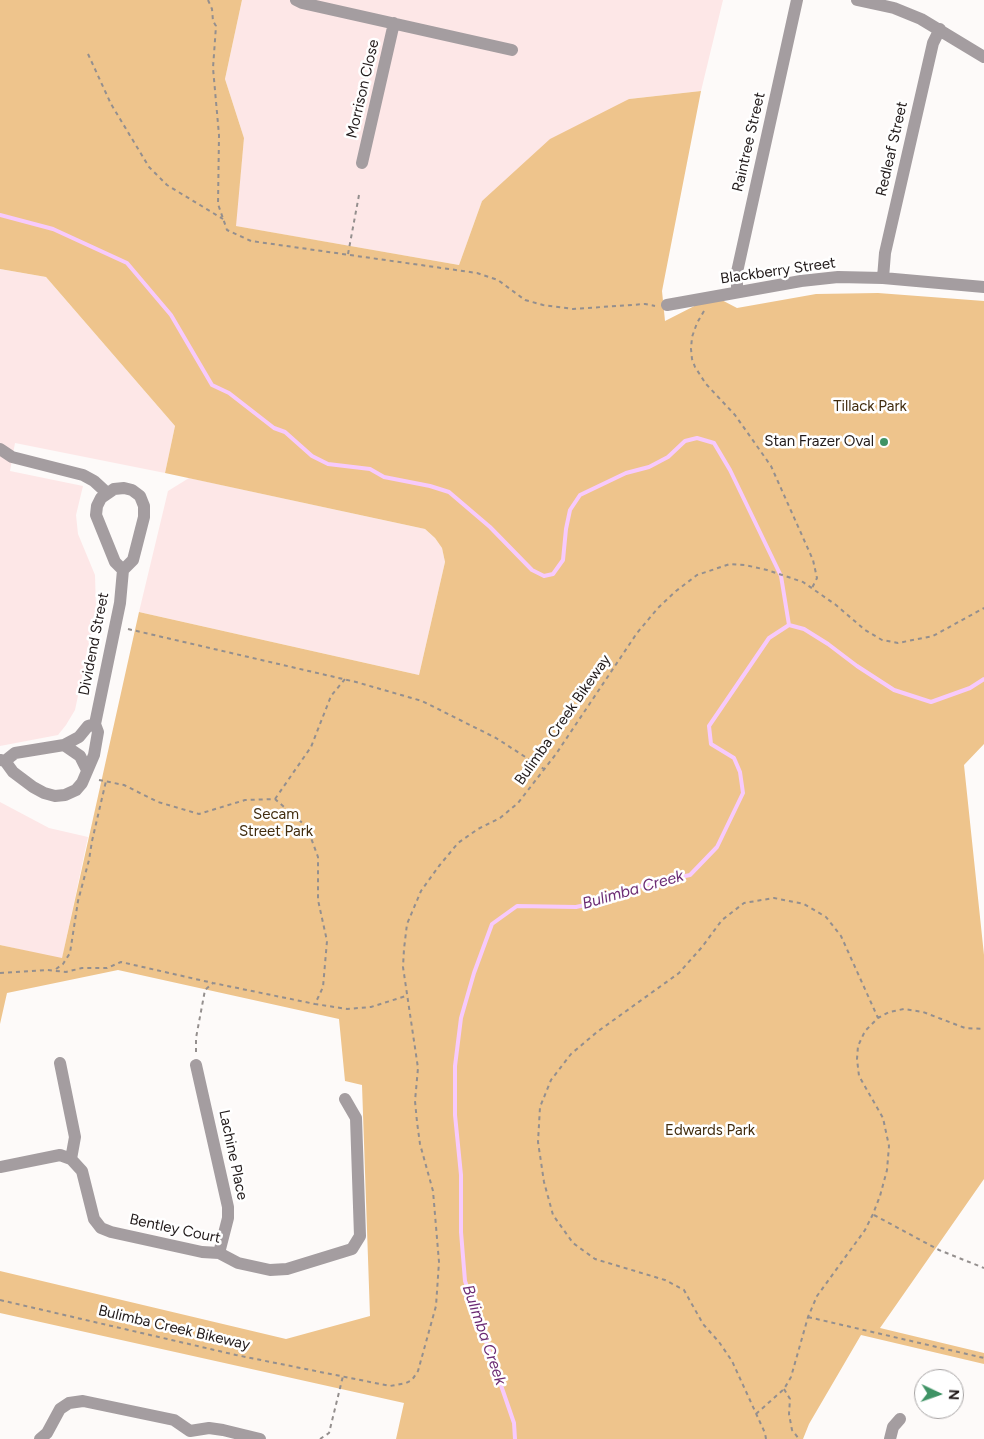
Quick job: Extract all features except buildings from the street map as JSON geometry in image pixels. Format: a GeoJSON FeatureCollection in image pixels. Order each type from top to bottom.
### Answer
{"type":"FeatureCollection","features":[{"type":"Feature","properties":{"kind":"street"},"geometry":{"type":"LineString","coordinates":[[296,0],[302,3],[512,50]]}},
{"type":"Feature","properties":{"kind":"street","name":"Raintree Street"},"geometry":{"type":"LineString","coordinates":[[737,292],[737,272],[797,0]]}},
{"type":"Feature","properties":{"kind":"street"},"geometry":{"type":"LineString","coordinates":[[857,0],[894,8],[921,19],[984,57]]}},
{"type":"Feature","properties":{"kind":"street","name":"Morrison Close"},"geometry":{"type":"LineString","coordinates":[[362,163],[394,23]]}},
{"type":"Feature","properties":{"kind":"street","name":"Redleaf Street"},"geometry":{"type":"LineString","coordinates":[[884,278],[885,253],[933,43],[940,29]]}},
{"type":"Feature","properties":{"kind":"street","name":"Blackberry Street"},"geometry":{"type":"LineString","coordinates":[[667,305],[801,281],[838,277],[884,278],[984,287]]}},
{"type":"Feature","properties":{"kind":"street"},"geometry":{"type":"LineString","coordinates":[[0,449],[12,458],[83,475],[107,492],[97,506],[96,515],[114,562],[123,570]]}},
{"type":"Feature","properties":{"kind":"street","name":"Dividend Street"},"geometry":{"type":"LineString","coordinates":[[95,724],[88,726],[78,737],[64,745],[15,753],[3,760],[12,772],[33,787],[44,793],[56,796],[65,795],[76,790],[82,783],[94,755],[98,732],[95,724],[120,603],[123,570],[133,560],[144,517],[144,506],[140,496],[132,490],[124,488],[107,492]]}},
{"type":"Feature","properties":{"kind":"street"},"geometry":{"type":"LineString","coordinates":[[64,745],[80,756],[87,770]]}},
{"type":"Feature","properties":{"kind":"street"},"geometry":{"type":"LineString","coordinates":[[0,1167],[60,1155],[71,1159],[75,1137],[60,1063]]}},
{"type":"Feature","properties":{"kind":"street","name":"Lachine Place"},"geometry":{"type":"LineString","coordinates":[[196,1065],[228,1207],[228,1218],[220,1253]]}},
{"type":"Feature","properties":{"kind":"street","name":"Bentley Court"},"geometry":{"type":"LineString","coordinates":[[71,1159],[82,1171],[94,1220],[101,1228],[111,1232],[202,1252],[220,1253],[238,1263],[270,1270],[287,1269],[352,1249],[360,1236],[356,1118],[345,1099]]}},
{"type":"Feature","properties":{"kind":"street"},"geometry":{"type":"LineString","coordinates":[[40,1439],[47,1433],[60,1409],[69,1403],[83,1400],[174,1420],[189,1435],[209,1428],[260,1439]]}},
{"type":"Feature","properties":{"kind":"street"},"geometry":{"type":"LineString","coordinates":[[890,1439],[893,1427],[900,1419]]}},
{"type":"Feature","properties":{"kind":"path"},"geometry":{"type":"LineString","coordinates":[[208,0],[216,26],[213,68],[219,135],[218,204],[227,230],[251,241],[477,273],[498,280],[525,300],[543,306],[573,309],[645,304],[658,307],[667,305]]}},
{"type":"Feature","properties":{"kind":"path"},"geometry":{"type":"LineString","coordinates":[[88,54],[111,104],[149,167],[167,185],[223,219]]}},
{"type":"Feature","properties":{"kind":"path"},"geometry":{"type":"LineString","coordinates":[[347,255],[359,195]]}},
{"type":"Feature","properties":{"kind":"path"},"geometry":{"type":"LineString","coordinates":[[714,296],[696,323],[692,343],[692,359],[695,368],[706,384],[735,416],[771,466],[813,560],[817,578],[812,588]]}},
{"type":"Feature","properties":{"kind":"path","name":"Bulimba Creek Bikeway"},"geometry":{"type":"LineString","coordinates":[[0,1300],[236,1354],[390,1386],[406,1384],[412,1380],[418,1371],[436,1306],[439,1262],[433,1191],[420,1144],[417,1122],[415,1101],[418,1068],[403,967],[407,924],[421,891],[458,843],[478,829],[500,818],[518,803],[556,754],[637,633],[658,608],[697,575],[730,564],[768,570],[802,582],[865,630],[882,640],[898,643],[933,636],[984,608]]}},
{"type":"Feature","properties":{"kind":"path"},"geometry":{"type":"LineString","coordinates":[[115,626],[345,679],[422,701],[496,738],[544,768]]}},
{"type":"Feature","properties":{"kind":"path"},"geometry":{"type":"LineString","coordinates":[[276,799],[311,747],[331,696],[345,679]]}},
{"type":"Feature","properties":{"kind":"path"},"geometry":{"type":"LineString","coordinates":[[99,780],[124,785],[158,802],[199,814],[245,800],[276,799],[307,827],[318,857],[318,900],[327,941],[324,987],[315,1004]]}},
{"type":"Feature","properties":{"kind":"path"},"geometry":{"type":"LineString","coordinates":[[55,970],[63,964],[70,952],[78,901],[106,781]]}},
{"type":"Feature","properties":{"kind":"path"},"geometry":{"type":"LineString","coordinates":[[766,1439],[732,1361],[703,1324],[684,1290],[664,1280],[595,1259],[573,1243],[553,1215],[544,1182],[538,1142],[540,1107],[551,1080],[571,1054],[597,1032],[679,973],[722,920],[744,903],[774,898],[804,904],[826,917],[841,936],[878,1018]]}},
{"type":"Feature","properties":{"kind":"path"},"geometry":{"type":"LineString","coordinates":[[0,973],[55,970],[66,972],[82,968],[106,968],[121,962],[213,983],[347,1009],[371,1007],[407,996]]}},
{"type":"Feature","properties":{"kind":"path"},"geometry":{"type":"LineString","coordinates":[[196,1065],[196,1038],[205,990],[213,983]]}},
{"type":"Feature","properties":{"kind":"path"},"geometry":{"type":"LineString","coordinates":[[756,1414],[784,1388],[791,1377],[808,1317],[817,1296],[865,1230],[874,1214],[887,1170],[888,1146],[883,1118],[859,1076],[858,1046],[865,1031],[878,1018],[889,1012],[904,1009],[923,1012],[965,1028],[984,1029]]}},
{"type":"Feature","properties":{"kind":"path"},"geometry":{"type":"LineString","coordinates":[[874,1214],[939,1250],[984,1268]]}},
{"type":"Feature","properties":{"kind":"path"},"geometry":{"type":"LineString","coordinates":[[808,1317],[984,1358]]}},
{"type":"Feature","properties":{"kind":"path"},"geometry":{"type":"LineString","coordinates":[[320,1439],[330,1433],[343,1376]]}},
{"type":"Feature","properties":{"kind":"path"},"geometry":{"type":"LineString","coordinates":[[784,1388],[790,1399],[792,1430],[799,1439]]}},
{"type":"Feature","properties":{"kind":"shaded area"},"geometry":{"type":"Polygon","coordinates":[[[242,0],[723,0],[701,91],[629,99],[482,201],[459,265],[235,226],[244,138],[225,79],[242,0]]]}},
{"type":"Feature","properties":{"kind":"shaded area"},"geometry":{"type":"Polygon","coordinates":[[[0,269],[46,277],[175,426],[165,473],[15,443],[10,471],[83,486],[76,515],[78,534],[95,575],[96,610],[75,710],[66,725],[58,735],[0,746],[0,269]]]}},
{"type":"Feature","properties":{"kind":"shaded area"},"geometry":{"type":"Polygon","coordinates":[[[189,478],[425,529],[442,548],[445,562],[419,675],[139,612],[168,491],[189,478]]]}},
{"type":"Feature","properties":{"kind":"shaded area"},"geometry":{"type":"Polygon","coordinates":[[[0,802],[49,828],[88,837],[62,959],[0,945],[0,802]]]}},
{"type":"Feature","properties":{"kind":"green space"},"geometry":{"type":"Polygon","coordinates":[[[0,0],[242,0],[225,79],[244,138],[236,226],[459,265],[482,201],[550,139],[629,99],[701,91],[662,291],[665,321],[714,296],[737,308],[816,294],[878,293],[984,301],[984,744],[964,765],[984,955],[984,1179],[880,1328],[984,1353],[984,1364],[861,1335],[809,1424],[803,1439],[396,1439],[404,1403],[0,1313],[0,1271],[286,1339],[370,1316],[362,1085],[345,1081],[339,1019],[118,970],[7,993],[0,1024],[0,945],[62,958],[139,612],[419,675],[445,562],[442,548],[425,529],[165,473],[175,426],[46,277],[0,269],[0,0]]]}},
{"type":"Feature","properties":{"kind":"waterway"},"geometry":{"type":"LineString","coordinates":[[0,215],[53,229],[127,263],[171,315],[212,385],[229,393],[274,428],[285,432],[312,456],[328,464],[370,469],[384,477],[430,486],[449,492],[490,527],[532,570],[544,576],[553,574],[563,560],[570,510],[580,495],[626,473],[649,467],[668,457],[685,441],[697,438],[714,443],[730,470],[781,576],[789,625]]}},
{"type":"Feature","properties":{"kind":"waterway","name":"Bulimba Creek"},"geometry":{"type":"LineString","coordinates":[[515,1439],[514,1423],[465,1281],[461,1232],[461,1175],[455,1115],[455,1066],[461,1018],[474,973],[492,924],[517,906],[576,907],[609,900],[643,885],[690,875],[717,847],[743,793],[740,772],[734,758],[711,744],[709,726],[769,638],[789,625],[804,629],[894,690],[931,702],[970,688],[984,679]]}},
{"type":"Feature","properties":{"kind":"place","name":"Stan Frazer Oval"},"geometry":{"type":"Point","coordinates":[884,442]}},
{"type":"Feature","properties":{"kind":"park label","name":"Tillack Park"},"geometry":{"type":"Point","coordinates":[870,407]}},
{"type":"Feature","properties":{"kind":"park label","name":"Secam Street Park"},"geometry":{"type":"Point","coordinates":[276,824]}},
{"type":"Feature","properties":{"kind":"park label","name":"Edwards Park"},"geometry":{"type":"Point","coordinates":[710,1131]}}]}
